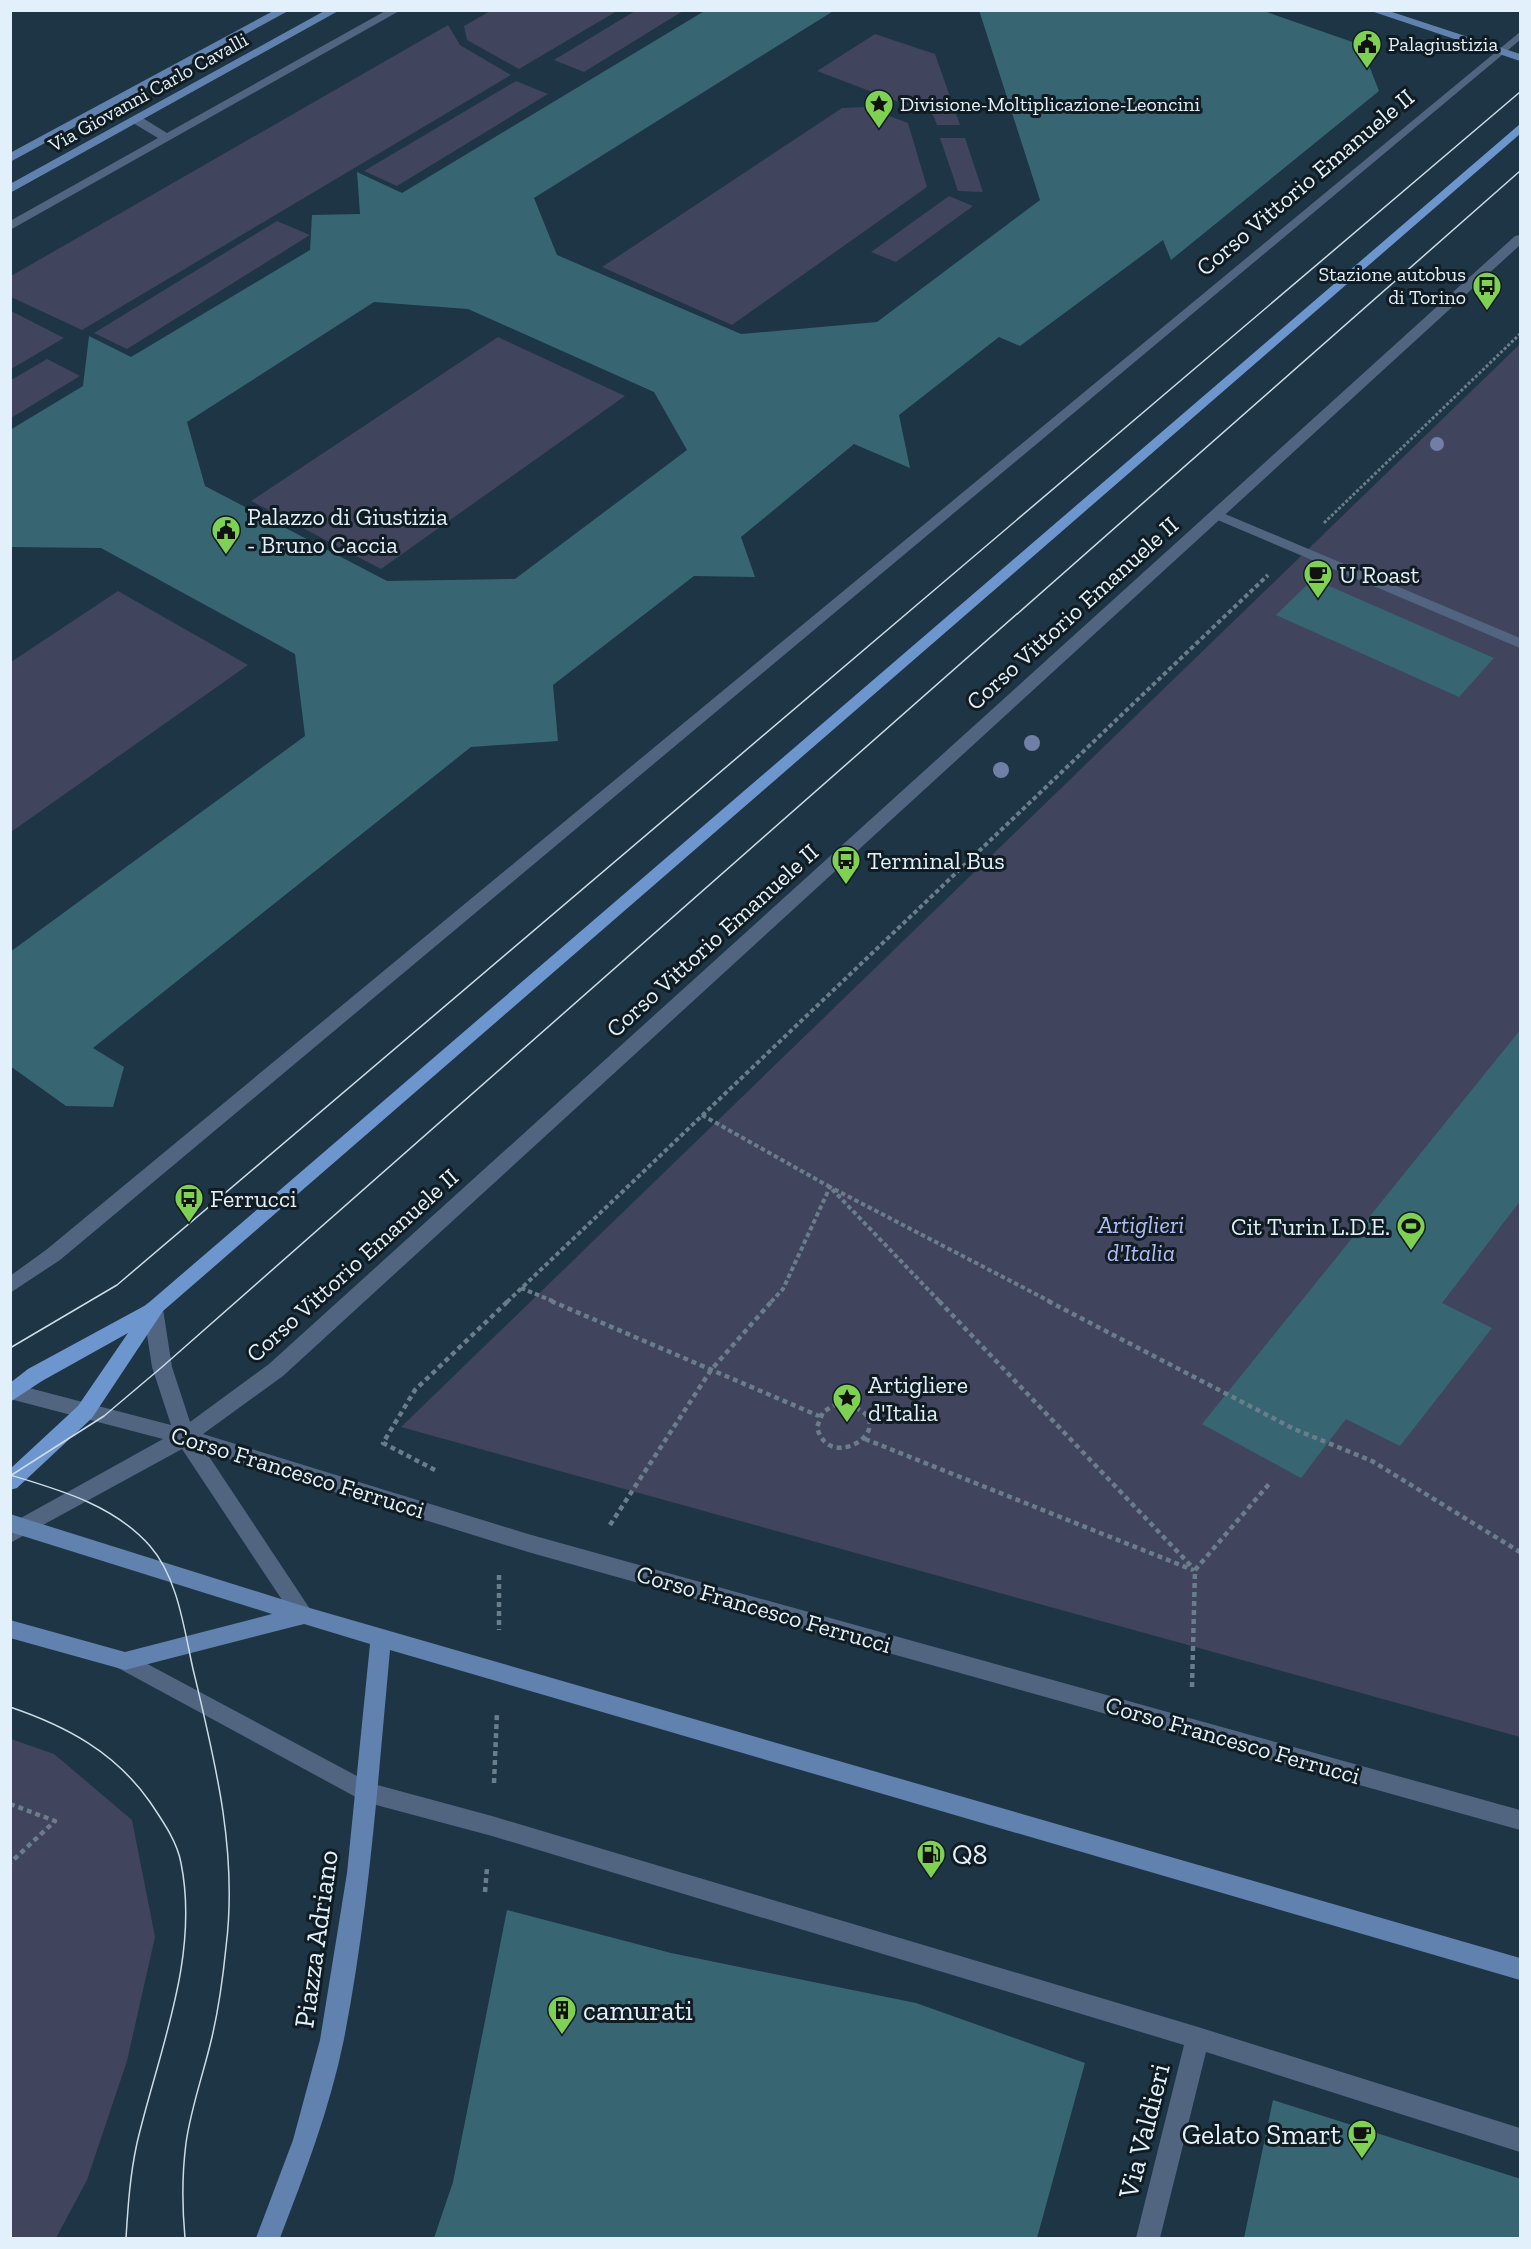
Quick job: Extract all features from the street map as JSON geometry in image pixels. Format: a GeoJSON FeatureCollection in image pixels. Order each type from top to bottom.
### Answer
{"type":"FeatureCollection","features":[{"type":"Feature","properties":{"kind":"main road"},"geometry":{"type":"LineString","coordinates":[[11,1392],[35,1375],[153,1309],[1521,128]]}},
{"type":"Feature","properties":{"kind":"main road"},"geometry":{"type":"LineString","coordinates":[[10,1482],[85,1412],[153,1309]]}},
{"type":"Feature","properties":{"kind":"street","name":"Via Giovanni Carlo Cavalli"},"geometry":{"type":"LineString","coordinates":[[10,158],[285,10]]}},
{"type":"Feature","properties":{"kind":"street"},"geometry":{"type":"LineString","coordinates":[[10,226],[396,10]]}},
{"type":"Feature","properties":{"kind":"street"},"geometry":{"type":"LineString","coordinates":[[1373,10],[1521,58]]}},
{"type":"Feature","properties":{"kind":"street","name":"Via Giovanni Carlo Cavalli"},"geometry":{"type":"LineString","coordinates":[[10,189],[333,11]]}},
{"type":"Feature","properties":{"kind":"street","name":"Corso Vittorio Emanuele II"},"geometry":{"type":"LineString","coordinates":[[10,1286],[53,1255],[1521,35]]}},
{"type":"Feature","properties":{"kind":"street"},"geometry":{"type":"LineString","coordinates":[[137,120],[167,139]]}},
{"type":"Feature","properties":{"kind":"street","name":"Corso Vittorio Emanuele II"},"geometry":{"type":"LineString","coordinates":[[15,1528],[185,1437],[276,1370],[1521,239]]}},
{"type":"Feature","properties":{"kind":"street"},"geometry":{"type":"LineString","coordinates":[[1218,514],[1521,643]]}},
{"type":"Feature","properties":{"kind":"street"},"geometry":{"type":"LineString","coordinates":[[153,1309],[162,1366],[185,1437],[303,1615]]}},
{"type":"Feature","properties":{"kind":"street","name":"Corso Francesco Ferrucci"},"geometry":{"type":"LineString","coordinates":[[11,1392],[185,1437],[585,1559],[1521,1820]]}},
{"type":"Feature","properties":{"kind":"street"},"geometry":{"type":"LineString","coordinates":[[15,1528],[381,1638],[1521,1969]]}},
{"type":"Feature","properties":{"kind":"street"},"geometry":{"type":"LineString","coordinates":[[125,1661],[303,1615]]}},
{"type":"Feature","properties":{"kind":"street"},"geometry":{"type":"LineString","coordinates":[[10,1629],[125,1661],[365,1792],[492,1826],[1198,2038],[1521,2140]]}},
{"type":"Feature","properties":{"kind":"street","name":"Piazza Adriano"},"geometry":{"type":"LineString","coordinates":[[268,2238],[305,2140],[332,2040],[358,1873],[381,1638]]}},
{"type":"Feature","properties":{"kind":"street","name":"Via Valdieri"},"geometry":{"type":"LineString","coordinates":[[1148,2238],[1198,2038]]}},
{"type":"Feature","properties":{"kind":"path"},"geometry":{"type":"LineString","coordinates":[[446,1475],[383,1443],[415,1390],[1521,334]]}},
{"type":"Feature","properties":{"kind":"path"},"geometry":{"type":"LineString","coordinates":[[702,1115],[830,1187],[1294,1429],[1372,1461],[1521,1552]]}},
{"type":"Feature","properties":{"kind":"path"},"geometry":{"type":"LineString","coordinates":[[585,1559],[607,1530],[711,1370],[783,1289],[830,1187]]}},
{"type":"Feature","properties":{"kind":"path"},"geometry":{"type":"LineString","coordinates":[[830,1187],[1195,1570]]}},
{"type":"Feature","properties":{"kind":"path"},"geometry":{"type":"LineString","coordinates":[[521,1288],[819,1416]]}},
{"type":"Feature","properties":{"kind":"path"},"geometry":{"type":"LineString","coordinates":[[838,1403],[851,1404],[862,1409],[870,1418],[871,1429],[865,1439],[856,1445],[843,1448],[830,1444],[821,1437],[817,1426],[819,1416],[826,1408],[838,1403]]}},
{"type":"Feature","properties":{"kind":"path"},"geometry":{"type":"LineString","coordinates":[[865,1439],[1195,1570]]}},
{"type":"Feature","properties":{"kind":"path"},"geometry":{"type":"LineString","coordinates":[[1179,1725],[1192,1687],[1195,1570],[1269,1484]]}},
{"type":"Feature","properties":{"kind":"path"},"geometry":{"type":"LineString","coordinates":[[10,1804],[55,1821],[10,1863]]}},
{"type":"Feature","properties":{"kind":"green space"},"geometry":{"type":"Polygon","coordinates":[[[492,10],[617,11],[519,69],[467,40],[464,26],[492,10]]]}},
{"type":"Feature","properties":{"kind":"green space"},"geometry":{"type":"Polygon","coordinates":[[[635,11],[683,11],[584,72],[554,60],[635,11]]]}},
{"type":"Feature","properties":{"kind":"green space"},"geometry":{"type":"Polygon","coordinates":[[[448,25],[460,45],[511,75],[82,330],[11,297],[11,276],[448,25]]]}},
{"type":"Feature","properties":{"kind":"green space"},"geometry":{"type":"Polygon","coordinates":[[[875,34],[935,54],[960,125],[937,125],[933,115],[817,71],[875,34]]]}},
{"type":"Feature","properties":{"kind":"green space"},"geometry":{"type":"Polygon","coordinates":[[[516,81],[548,94],[397,186],[364,171],[516,81]]]}},
{"type":"Feature","properties":{"kind":"green space"},"geometry":{"type":"Polygon","coordinates":[[[865,107],[908,123],[927,187],[732,325],[602,267],[842,108],[865,107]]]}},
{"type":"Feature","properties":{"kind":"green space"},"geometry":{"type":"Polygon","coordinates":[[[940,138],[965,138],[983,192],[958,191],[940,138]]]}},
{"type":"Feature","properties":{"kind":"green space"},"geometry":{"type":"Polygon","coordinates":[[[949,196],[973,206],[896,262],[871,252],[949,196]]]}},
{"type":"Feature","properties":{"kind":"green space"},"geometry":{"type":"Polygon","coordinates":[[[277,221],[310,235],[127,349],[94,333],[277,221]]]}},
{"type":"Feature","properties":{"kind":"green space"},"geometry":{"type":"Polygon","coordinates":[[[11,311],[64,338],[11,369],[11,311]]]}},
{"type":"Feature","properties":{"kind":"green space"},"geometry":{"type":"Polygon","coordinates":[[[498,337],[625,396],[381,569],[251,501],[498,337]]]}},
{"type":"Feature","properties":{"kind":"green space","name":"Artiglieri d'Italia"},"geometry":{"type":"Polygon","coordinates":[[[1520,344],[1520,1737],[401,1427],[1520,344]]]}},
{"type":"Feature","properties":{"kind":"green space"},"geometry":{"type":"Polygon","coordinates":[[[47,359],[80,376],[11,418],[11,380],[47,359]]]}},
{"type":"Feature","properties":{"kind":"green space"},"geometry":{"type":"Polygon","coordinates":[[[118,591],[248,665],[11,832],[11,662],[118,591]]]}},
{"type":"Feature","properties":{"kind":"green space"},"geometry":{"type":"Polygon","coordinates":[[[11,1739],[54,1754],[132,1820],[155,1937],[127,2061],[87,2180],[56,2238],[11,2238],[11,1739]]]}},
{"type":"Feature","properties":{"kind":"building","name":"Palazzo di Giustizia - Bruno Caccia"},"geometry":{"type":"Polygon","coordinates":[[[706,10],[835,10],[534,198],[557,255],[741,334],[877,322],[1040,200],[979,10],[1261,10],[1361,45],[1379,91],[1171,260],[1163,240],[1020,346],[999,337],[899,415],[910,468],[854,444],[741,537],[755,577],[694,576],[553,685],[558,741],[471,747],[93,1048],[124,1067],[113,1107],[66,1106],[10,1066],[10,952],[305,736],[295,654],[101,548],[10,547],[10,430],[83,386],[89,336],[131,357],[310,250],[312,215],[360,214],[357,172],[402,193],[706,10]],[[374,302],[187,422],[205,486],[387,581],[515,579],[687,450],[654,392],[468,309],[374,302]]]}},
{"type":"Feature","properties":{"kind":"building"},"geometry":{"type":"Polygon","coordinates":[[[1313,579],[1494,658],[1459,697],[1276,615],[1313,579]]]}},
{"type":"Feature","properties":{"kind":"building","name":"Cit Turin L.D.E."},"geometry":{"type":"Polygon","coordinates":[[[1521,1029],[1521,1200],[1442,1303],[1492,1328],[1400,1446],[1346,1419],[1301,1478],[1202,1424],[1521,1029]]]}},
{"type":"Feature","properties":{"kind":"building"},"geometry":{"type":"Polygon","coordinates":[[[507,1910],[671,1953],[916,2003],[1085,2063],[1037,2238],[434,2238],[453,2182],[507,1910]]]}},
{"type":"Feature","properties":{"kind":"building"},"geometry":{"type":"Polygon","coordinates":[[[1273,2100],[1521,2179],[1521,2238],[1244,2238],[1273,2100]]]}},
{"type":"Feature","properties":{"kind":"tram line"},"geometry":{"type":"LineString","coordinates":[[10,1348],[117,1285],[1520,92]]}},
{"type":"Feature","properties":{"kind":"tram line"},"geometry":{"type":"LineString","coordinates":[[11,1475],[104,1416],[162,1367],[1520,171]]}},
{"type":"Feature","properties":{"kind":"tram line"},"geometry":{"type":"LineString","coordinates":[[11,1475],[67,1493],[103,1509],[136,1532],[160,1559],[174,1588],[183,1621],[216,1772],[227,1842],[229,1876],[229,1912],[219,2003],[186,2143],[183,2190],[185,2238]]}},
{"type":"Feature","properties":{"kind":"tram line"},"geometry":{"type":"LineString","coordinates":[[10,1707],[70,1732],[105,1755],[121,1769],[136,1784],[164,1823],[173,1839],[181,1863],[185,1898],[185,1934],[181,1969],[165,2040],[137,2143],[131,2179],[126,2238]]}},
{"type":"Feature","properties":{"kind":"place","name":"Palagiustizia"},"geometry":{"type":"Point","coordinates":[1367,70]}},
{"type":"Feature","properties":{"kind":"place","name":"Divisione-Moltiplicazione-Leoncini"},"geometry":{"type":"Point","coordinates":[879,130]}},
{"type":"Feature","properties":{"kind":"place","name":"Stazione autobus di Torino"},"geometry":{"type":"Point","coordinates":[1487,312]}},
{"type":"Feature","properties":{"kind":"place","name":"Palazzo di Giustizia - Bruno Caccia"},"geometry":{"type":"Point","coordinates":[226,556]}},
{"type":"Feature","properties":{"kind":"place","name":"U Roast"},"geometry":{"type":"Point","coordinates":[1318,600]}},
{"type":"Feature","properties":{"kind":"place","name":"Terminal Bus"},"geometry":{"type":"Point","coordinates":[846,886]}},
{"type":"Feature","properties":{"kind":"place","name":"Ferrucci"},"geometry":{"type":"Point","coordinates":[189,1224]}},
{"type":"Feature","properties":{"kind":"place","name":"Cit Turin L.D.E."},"geometry":{"type":"Point","coordinates":[1411,1252]}},
{"type":"Feature","properties":{"kind":"place","name":"Artigliere d'Italia"},"geometry":{"type":"Point","coordinates":[847,1424]}},
{"type":"Feature","properties":{"kind":"place","name":"Q8"},"geometry":{"type":"Point","coordinates":[931,1880]}},
{"type":"Feature","properties":{"kind":"place","name":"camurati"},"geometry":{"type":"Point","coordinates":[562,2036]}},
{"type":"Feature","properties":{"kind":"place","name":"Gelato Smart"},"geometry":{"type":"Point","coordinates":[1362,2160]}}]}
